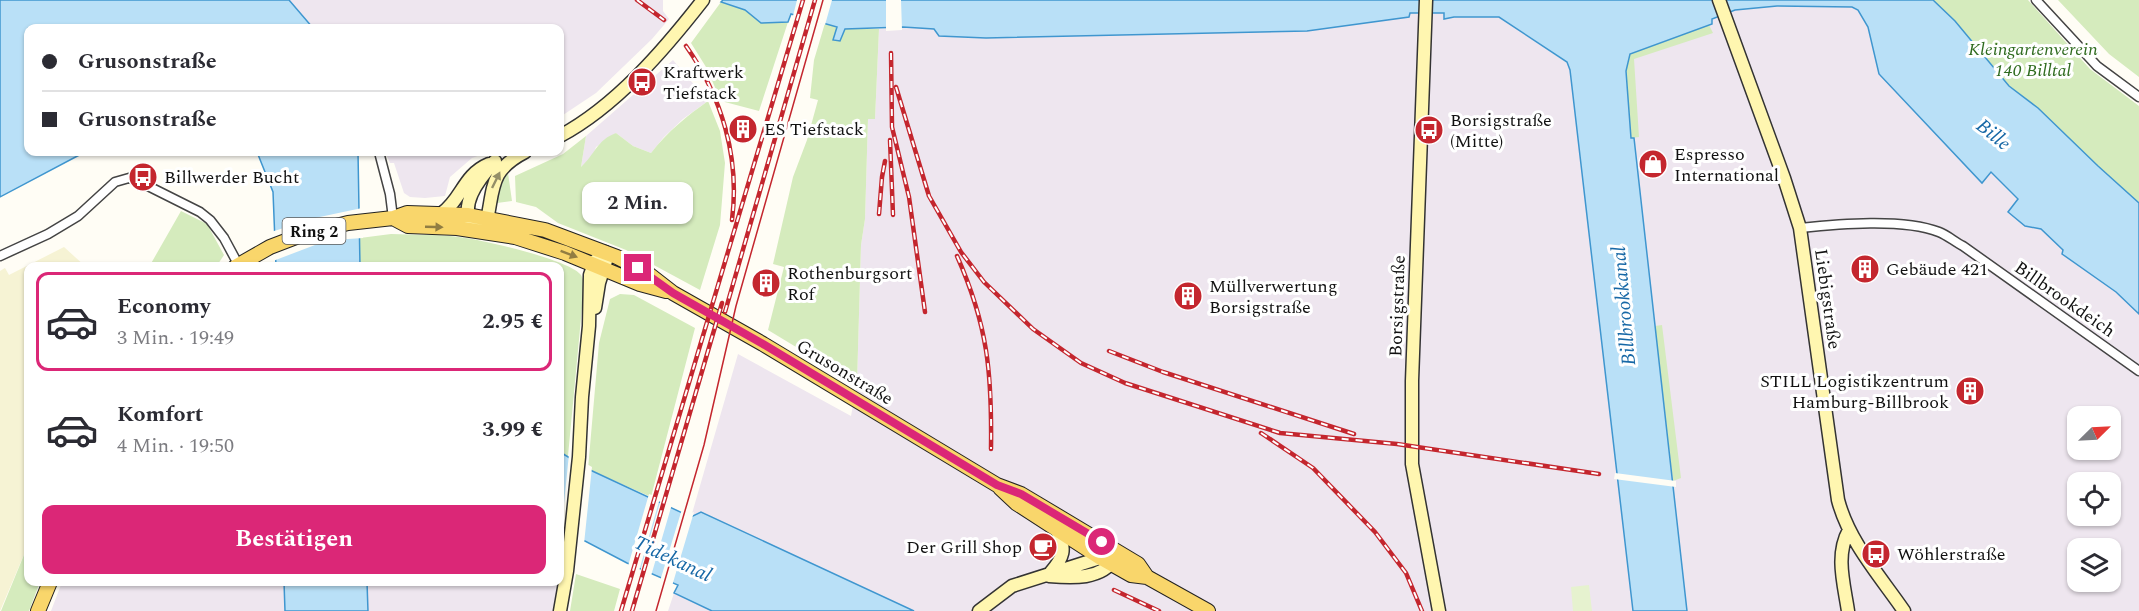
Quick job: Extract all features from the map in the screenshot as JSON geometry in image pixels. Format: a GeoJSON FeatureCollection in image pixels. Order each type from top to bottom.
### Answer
{"type":"FeatureCollection","features":[{"type":"Feature","properties":{"kind":"main road","name":"Ring 2"},"geometry":{"type":"LineString","coordinates":[[243,262],[304,234],[348,223],[393,218],[407,213],[468,214]]}},
{"type":"Feature","properties":{"kind":"main road","name":"Grusonstraße"},"geometry":{"type":"LineString","coordinates":[[468,214],[545,230],[605,252],[646,272],[673,293],[763,344],[997,485],[1021,494],[1110,558]]}},
{"type":"Feature","properties":{"kind":"main road","name":"Ring 2"},"geometry":{"type":"LineString","coordinates":[[393,218],[408,226],[476,230]]}},
{"type":"Feature","properties":{"kind":"main road","name":"Grusonstraße"},"geometry":{"type":"LineString","coordinates":[[476,230],[521,238],[599,266],[640,284],[673,293]]}},
{"type":"Feature","properties":{"kind":"main road","name":"Grusonstraße"},"geometry":{"type":"LineString","coordinates":[[997,485],[1016,503],[1057,531],[1110,558],[1138,564],[1147,577],[1208,611]]}},
{"type":"Feature","properties":{"kind":"main road"},"geometry":{"type":"LineString","coordinates":[[38,611],[48,586]]}},
{"type":"Feature","properties":{"kind":"street"},"geometry":{"type":"LineString","coordinates":[[564,134],[602,109],[670,40],[703,0]]}},
{"type":"Feature","properties":{"kind":"street","name":"Borsigstraße"},"geometry":{"type":"LineString","coordinates":[[1426,0],[1412,381],[1412,465],[1439,611]]}},
{"type":"Feature","properties":{"kind":"street","name":"Liebigstraße"},"geometry":{"type":"LineString","coordinates":[[1719,0],[1800,228],[1842,516],[1904,611]]}},
{"type":"Feature","properties":{"kind":"street"},"geometry":{"type":"LineString","coordinates":[[2036,0],[2097,66],[2139,97]]}},
{"type":"Feature","properties":{"kind":"street"},"geometry":{"type":"LineString","coordinates":[[380,156],[390,194],[393,218]]}},
{"type":"Feature","properties":{"kind":"street"},"geometry":{"type":"LineString","coordinates":[[442,213],[450,207],[470,177],[478,170],[512,156]]}},
{"type":"Feature","properties":{"kind":"street"},"geometry":{"type":"LineString","coordinates":[[495,162],[473,192],[468,205],[468,214],[476,230],[484,224],[487,218],[493,182],[509,162],[517,156]]}},
{"type":"Feature","properties":{"kind":"street"},"geometry":{"type":"LineString","coordinates":[[0,256],[69,222],[88,208],[115,182],[129,178],[200,212],[219,230],[234,262]]}},
{"type":"Feature","properties":{"kind":"street","name":"Billbrookdeich"},"geometry":{"type":"LineString","coordinates":[[1800,228],[1902,224],[1939,232],[1963,246],[2139,371]]}},
{"type":"Feature","properties":{"kind":"street"},"geometry":{"type":"LineString","coordinates":[[564,585],[579,457],[589,326],[590,275],[599,266],[605,252]]}},
{"type":"Feature","properties":{"kind":"street"},"geometry":{"type":"LineString","coordinates":[[1848,611],[1841,558],[1843,540],[1849,530]]}},
{"type":"Feature","properties":{"kind":"street"},"geometry":{"type":"LineString","coordinates":[[1048,576],[1064,554],[1063,543],[1057,531]]}},
{"type":"Feature","properties":{"kind":"street"},"geometry":{"type":"LineString","coordinates":[[980,611],[1012,586],[1048,576],[1067,567],[1110,558]]}},
{"type":"Feature","properties":{"kind":"street"},"geometry":{"type":"LineString","coordinates":[[560,611],[564,586]]}},
{"type":"Feature","properties":{"kind":"shaded area","name":"Kraftwerk Tiefstack"},"geometry":{"type":"Polygon","coordinates":[[[289,0],[663,0],[663,11],[669,19],[652,39],[596,93],[564,114],[564,24],[310,24],[289,0]]]}},
{"type":"Feature","properties":{"kind":"shaded area"},"geometry":{"type":"Polygon","coordinates":[[[1777,6],[1852,7],[1858,10],[1868,27],[1879,74],[1981,182],[1991,172],[2018,200],[2009,212],[2025,226],[2041,229],[2063,250],[2062,254],[2116,292],[2139,314],[2139,611],[1687,611],[1634,138],[1631,138],[1630,54],[1712,24],[1712,19],[1735,10],[1777,6]]]}},
{"type":"Feature","properties":{"kind":"shaded area"},"geometry":{"type":"Polygon","coordinates":[[[1410,13],[1444,13],[1444,19],[1499,17],[1567,63],[1570,70],[1633,611],[914,611],[701,512],[691,517],[738,354],[851,416],[857,384],[868,119],[875,119],[879,29],[903,27],[934,29],[939,36],[986,38],[1307,31],[1409,17],[1410,13]]]}},
{"type":"Feature","properties":{"kind":"shaded area"},"geometry":{"type":"Polygon","coordinates":[[[673,60],[708,101],[683,119],[651,153],[633,146],[616,133],[596,147],[592,157],[581,167],[586,136],[673,60]]]}},
{"type":"Feature","properties":{"kind":"shaded area"},"geometry":{"type":"Polygon","coordinates":[[[387,156],[478,156],[472,158],[450,177],[445,196],[425,198],[410,197],[404,193],[394,163],[390,163],[387,156]]]}},
{"type":"Feature","properties":{"kind":"shaded area"},"geometry":{"type":"Polygon","coordinates":[[[64,247],[80,262],[35,262],[64,247]]]}},
{"type":"Feature","properties":{"kind":"shaded area"},"geometry":{"type":"Polygon","coordinates":[[[24,267],[24,554],[0,611],[0,271],[5,268],[9,275],[24,267]]]}},
{"type":"Feature","properties":{"kind":"shaded area"},"geometry":{"type":"Polygon","coordinates":[[[60,586],[284,586],[285,611],[51,611],[60,586]]]}},
{"type":"Feature","properties":{"kind":"shaded area"},"geometry":{"type":"Polygon","coordinates":[[[367,586],[560,586],[555,611],[368,611],[367,586]]]}},
{"type":"Feature","properties":{"kind":"shaded area"},"geometry":{"type":"Polygon","coordinates":[[[674,593],[712,611],[668,611],[674,593]]]}},
{"type":"Feature","properties":{"kind":"green space","name":"Kleingartenverein 140 Billtal"},"geometry":{"type":"Polygon","coordinates":[[[1933,0],[2028,0],[2090,69],[2139,106],[2139,203],[2038,108],[2009,86],[1955,21],[1933,0]]]}},
{"type":"Feature","properties":{"kind":"green space"},"geometry":{"type":"Polygon","coordinates":[[[2058,0],[2139,0],[2139,77],[2109,54],[2058,0]]]}},
{"type":"Feature","properties":{"kind":"green space"},"geometry":{"type":"Polygon","coordinates":[[[721,2],[746,10],[761,23],[788,22],[759,111],[721,101],[706,67],[691,43],[721,2]]]}},
{"type":"Feature","properties":{"kind":"green space"},"geometry":{"type":"Polygon","coordinates":[[[825,23],[845,29],[879,29],[875,119],[868,119],[857,384],[768,330],[784,267],[773,264],[793,177],[807,140],[818,100],[810,98],[814,60],[825,23]]]}},
{"type":"Feature","properties":{"kind":"green space"},"geometry":{"type":"Polygon","coordinates":[[[1709,25],[1713,33],[1634,59],[1639,137],[1631,138],[1626,71],[1630,54],[1709,25]]]}},
{"type":"Feature","properties":{"kind":"green space"},"geometry":{"type":"Polygon","coordinates":[[[708,101],[720,131],[725,163],[720,225],[700,290],[626,250],[558,223],[536,207],[516,202],[515,176],[559,156],[564,156],[564,153],[586,136],[581,167],[604,139],[616,133],[633,146],[651,153],[678,124],[708,101]]]}},
{"type":"Feature","properties":{"kind":"green space"},"geometry":{"type":"Polygon","coordinates":[[[508,173],[512,201],[497,203],[500,186],[508,173]]]}},
{"type":"Feature","properties":{"kind":"green space"},"geometry":{"type":"Polygon","coordinates":[[[181,211],[207,224],[224,255],[219,262],[152,262],[181,211]]]}},
{"type":"Feature","properties":{"kind":"green space"},"geometry":{"type":"Polygon","coordinates":[[[391,234],[466,238],[558,262],[360,262],[360,238],[391,234]]]}},
{"type":"Feature","properties":{"kind":"green space"},"geometry":{"type":"Polygon","coordinates":[[[564,264],[581,275],[584,283],[568,456],[564,454],[564,264]]]}},
{"type":"Feature","properties":{"kind":"green space"},"geometry":{"type":"Polygon","coordinates":[[[620,294],[634,295],[695,328],[651,497],[588,469],[599,343],[610,299],[620,294]]]}},
{"type":"Feature","properties":{"kind":"green space"},"geometry":{"type":"Polygon","coordinates":[[[1662,325],[1681,478],[1673,481],[1655,326],[1662,325]]]}},
{"type":"Feature","properties":{"kind":"green space"},"geometry":{"type":"Polygon","coordinates":[[[24,555],[24,586],[38,586],[29,611],[1,611],[24,555]]]}},
{"type":"Feature","properties":{"kind":"green space"},"geometry":{"type":"Polygon","coordinates":[[[576,574],[620,589],[614,611],[570,611],[576,574]]]}},
{"type":"Feature","properties":{"kind":"green space"},"geometry":{"type":"Polygon","coordinates":[[[1589,585],[1592,611],[1573,611],[1571,587],[1589,585]]]}},
{"type":"Feature","properties":{"kind":"water"},"geometry":{"type":"Polygon","coordinates":[[[0,0],[289,0],[310,24],[24,24],[24,156],[77,156],[0,197],[0,0]]]}},
{"type":"Feature","properties":{"kind":"water"},"geometry":{"type":"Polygon","coordinates":[[[723,0],[1933,0],[1955,21],[2009,86],[2038,108],[2139,203],[2139,314],[2116,292],[2062,254],[2063,250],[2041,229],[2025,226],[2008,212],[2018,199],[1991,172],[1982,183],[1879,74],[1868,27],[1858,10],[1852,7],[1777,6],[1735,10],[1712,19],[1712,24],[1630,54],[1626,71],[1631,138],[1634,138],[1687,611],[1633,611],[1570,70],[1567,62],[1499,17],[1444,19],[1444,13],[1410,13],[1409,17],[1307,31],[986,38],[939,36],[934,29],[903,27],[845,29],[840,41],[833,40],[837,27],[791,14],[788,22],[761,23],[745,10],[721,2],[723,0]]]}},
{"type":"Feature","properties":{"kind":"water"},"geometry":{"type":"Polygon","coordinates":[[[259,156],[358,156],[360,262],[276,262],[273,192],[259,156]]]}},
{"type":"Feature","properties":{"kind":"water","name":"Tidekanal"},"geometry":{"type":"Polygon","coordinates":[[[564,454],[588,469],[691,517],[701,512],[914,611],[712,611],[674,593],[678,585],[627,563],[585,541],[564,540],[564,454]]]}},
{"type":"Feature","properties":{"kind":"water"},"geometry":{"type":"Polygon","coordinates":[[[284,586],[367,586],[368,611],[285,611],[284,586]]]}},
{"type":"Feature","properties":{"kind":"pier"},"geometry":{"type":"Polygon","coordinates":[[[797,0],[832,0],[825,25],[793,16],[797,0]]]}},
{"type":"Feature","properties":{"kind":"pier"},"geometry":{"type":"Polygon","coordinates":[[[886,0],[901,0],[902,30],[886,31],[886,0]]]}},
{"type":"Feature","properties":{"kind":"pier"},"geometry":{"type":"Polygon","coordinates":[[[362,208],[363,238],[315,245],[273,261],[271,232],[315,218],[362,208]]]}},
{"type":"Feature","properties":{"kind":"pier"},"geometry":{"type":"Polygon","coordinates":[[[569,454],[592,467],[584,544],[577,544],[577,541],[564,543],[564,503],[569,454]]]}},
{"type":"Feature","properties":{"kind":"pier"},"geometry":{"type":"Polygon","coordinates":[[[1615,473],[1676,481],[1676,487],[1614,479],[1615,473]]]}},
{"type":"Feature","properties":{"kind":"pier"},"geometry":{"type":"Polygon","coordinates":[[[649,494],[660,498],[639,571],[628,566],[649,494]]]}},
{"type":"Feature","properties":{"kind":"pier"},"geometry":{"type":"Polygon","coordinates":[[[661,499],[672,504],[651,576],[640,572],[661,499]]]}},
{"type":"Feature","properties":{"kind":"pier"},"geometry":{"type":"Polygon","coordinates":[[[682,509],[694,512],[672,586],[660,581],[682,509]]]}},
{"type":"Feature","properties":{"kind":"tram line"},"geometry":{"type":"LineString","coordinates":[[656,611],[704,445],[736,306],[823,0]]}},
{"type":"Feature","properties":{"kind":"railway"},"geometry":{"type":"LineString","coordinates":[[637,0],[664,20]]}},
{"type":"Feature","properties":{"kind":"railway"},"geometry":{"type":"LineString","coordinates":[[621,611],[803,0]]}},
{"type":"Feature","properties":{"kind":"railway"},"geometry":{"type":"LineString","coordinates":[[725,312],[815,0]]}},
{"type":"Feature","properties":{"kind":"railway"},"geometry":{"type":"LineString","coordinates":[[686,46],[710,86],[726,129],[733,174],[732,220]]}},
{"type":"Feature","properties":{"kind":"railway"},"geometry":{"type":"LineString","coordinates":[[891,53],[892,127],[909,197],[925,312]]}},
{"type":"Feature","properties":{"kind":"railway"},"geometry":{"type":"LineString","coordinates":[[896,87],[929,196],[961,252],[984,282],[1033,329],[1081,363],[1125,383],[1280,433],[1397,444],[1599,474]]}},
{"type":"Feature","properties":{"kind":"railway"},"geometry":{"type":"LineString","coordinates":[[890,140],[893,215]]}},
{"type":"Feature","properties":{"kind":"railway"},"geometry":{"type":"LineString","coordinates":[[879,214],[885,161]]}},
{"type":"Feature","properties":{"kind":"railway"},"geometry":{"type":"LineString","coordinates":[[957,256],[976,305],[986,350],[989,373],[991,449]]}},
{"type":"Feature","properties":{"kind":"railway"},"geometry":{"type":"LineString","coordinates":[[632,611],[722,303]]}},
{"type":"Feature","properties":{"kind":"railway"},"geometry":{"type":"LineString","coordinates":[[1109,351],[1163,372],[1354,434]]}},
{"type":"Feature","properties":{"kind":"railway"},"geometry":{"type":"LineString","coordinates":[[1261,433],[1313,468],[1375,532],[1406,573],[1422,611]]}},
{"type":"Feature","properties":{"kind":"railway"},"geometry":{"type":"LineString","coordinates":[[1114,590],[1159,611]]}},
{"type":"Feature","properties":{"kind":"place","name":"Kraftwerk Tiefstack"},"geometry":{"type":"Point","coordinates":[642,82]}},
{"type":"Feature","properties":{"kind":"place","name":"ES Tiefstack"},"geometry":{"type":"Point","coordinates":[743,129]}},
{"type":"Feature","properties":{"kind":"place","name":"Borsigstraße (Mitte)"},"geometry":{"type":"Point","coordinates":[1429,130]}},
{"type":"Feature","properties":{"kind":"place","name":"Espresso International"},"geometry":{"type":"Point","coordinates":[1653,164]}},
{"type":"Feature","properties":{"kind":"place","name":"Billwerder Bucht"},"geometry":{"type":"Point","coordinates":[143,177]}},
{"type":"Feature","properties":{"kind":"place","name":"Gebäude 421"},"geometry":{"type":"Point","coordinates":[1865,269]}},
{"type":"Feature","properties":{"kind":"place","name":"Rothenburgsort Rof"},"geometry":{"type":"Point","coordinates":[766,283]}},
{"type":"Feature","properties":{"kind":"place","name":"Müllverwertung Borsigstraße"},"geometry":{"type":"Point","coordinates":[1188,296]}},
{"type":"Feature","properties":{"kind":"place","name":"STILL Logistikzentrum Hamburg-Billbrook"},"geometry":{"type":"Point","coordinates":[1970,391]}},
{"type":"Feature","properties":{"kind":"place","name":"Der Grill Shop"},"geometry":{"type":"Point","coordinates":[1043,547]}},
{"type":"Feature","properties":{"kind":"place","name":"Wöhlerstraße"},"geometry":{"type":"Point","coordinates":[1876,554]}},
{"type":"Feature","properties":{"kind":"route"},"geometry":{"type":"LineString","coordinates":[[638,268],[673,293],[763,344],[997,485],[1021,494],[1102,542]]}},
{"type":"Feature","properties":{"kind":"water label","name":"Bille"},"geometry":{"type":"Point","coordinates":[1994,134]}},
{"type":"Feature","properties":{"kind":"water label","name":"Billbrookkanal"},"geometry":{"type":"Point","coordinates":[1623,306]}}]}
